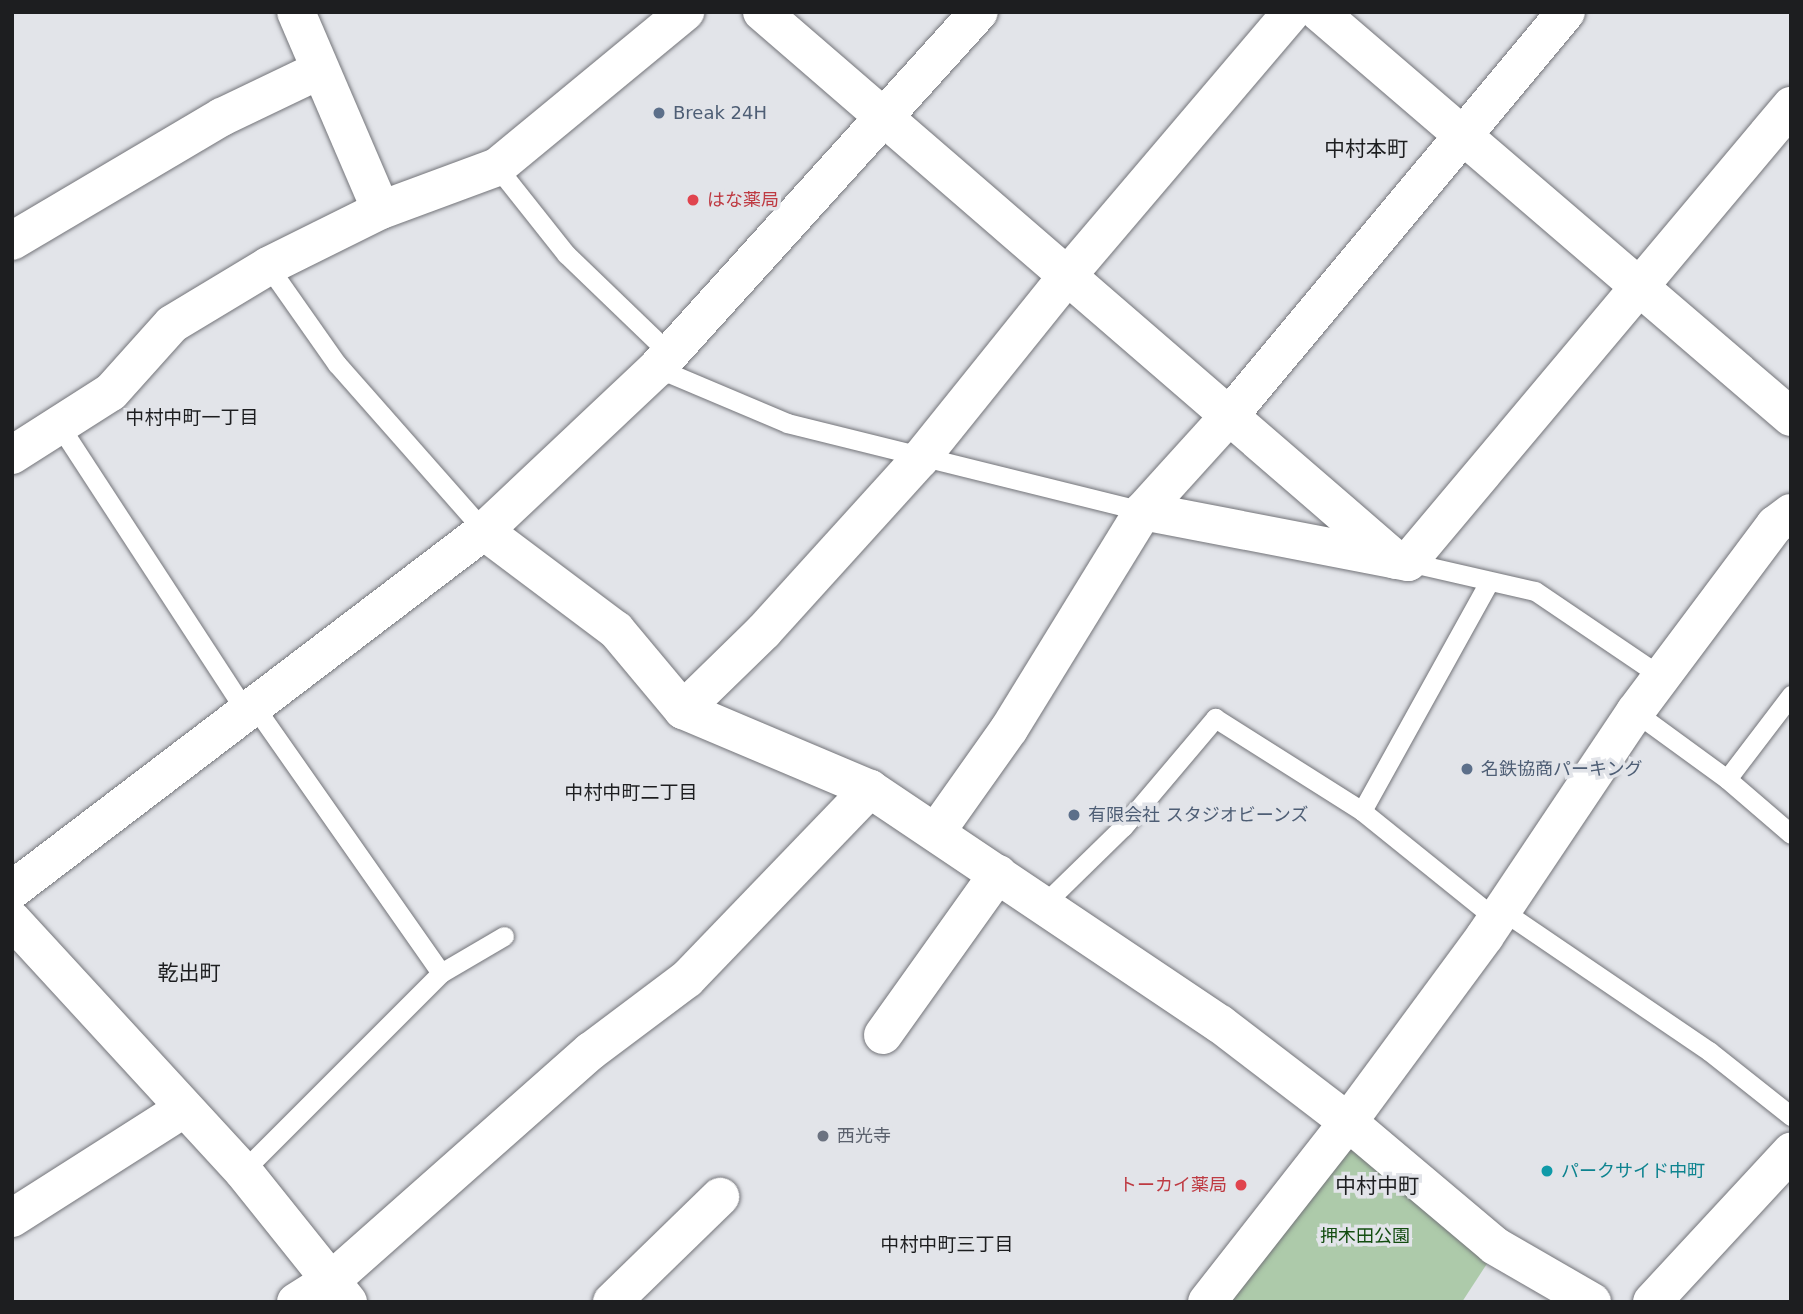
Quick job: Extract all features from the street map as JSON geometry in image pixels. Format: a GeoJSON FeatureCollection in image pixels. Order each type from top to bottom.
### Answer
{"type":"FeatureCollection","features":[{"type":"Feature","properties":{"kind":"street"},"geometry":{"type":"LineString","coordinates":[[296,12],[318,71],[382,210]]}},
{"type":"Feature","properties":{"kind":"street"},"geometry":{"type":"LineString","coordinates":[[12,455],[61,428],[111,392],[172,324],[268,266],[382,210],[497,167],[685,12]]}},
{"type":"Feature","properties":{"kind":"street"},"geometry":{"type":"LineString","coordinates":[[762,12],[1229,416],[1402,561]]}},
{"type":"Feature","properties":{"kind":"street"},"geometry":{"type":"LineString","coordinates":[[12,890],[252,712],[484,531],[664,361],[979,12]]}},
{"type":"Feature","properties":{"kind":"street"},"geometry":{"type":"LineString","coordinates":[[683,710],[764,631],[920,459],[1067,276],[1292,12]]}},
{"type":"Feature","properties":{"kind":"street"},"geometry":{"type":"LineString","coordinates":[[1319,12],[1791,417]]}},
{"type":"Feature","properties":{"kind":"street"},"geometry":{"type":"LineString","coordinates":[[936,832],[1009,729],[1143,511],[1229,416],[1460,134],[1566,12]]}},
{"type":"Feature","properties":{"kind":"street"},"geometry":{"type":"LineString","coordinates":[[12,241],[222,117],[318,71]]}},
{"type":"Feature","properties":{"kind":"street"},"geometry":{"type":"LineString","coordinates":[[1402,561],[1641,287],[1791,106]]}},
{"type":"Feature","properties":{"kind":"street"},"geometry":{"type":"LineString","coordinates":[[1143,511],[1402,561]]}},
{"type":"Feature","properties":{"kind":"street"},"geometry":{"type":"LineString","coordinates":[[1207,1302],[1348,1122],[1500,915],[1635,712],[1775,525],[1791,513]]}},
{"type":"Feature","properties":{"kind":"street"},"geometry":{"type":"LineString","coordinates":[[484,531],[616,630],[683,710],[870,789],[1220,1024],[1348,1122],[1495,1246],[1592,1302]]}},
{"type":"Feature","properties":{"kind":"street"},"geometry":{"type":"LineString","coordinates":[[296,1302],[341,1290],[591,1051],[687,979],[870,789]]}},
{"type":"Feature","properties":{"kind":"street"},"geometry":{"type":"LineString","coordinates":[[883,1035],[998,874]]}},
{"type":"Feature","properties":{"kind":"street"},"geometry":{"type":"LineString","coordinates":[[12,920],[183,1109],[243,1171],[341,1290]]}},
{"type":"Feature","properties":{"kind":"street"},"geometry":{"type":"LineString","coordinates":[[12,1218],[183,1109]]}},
{"type":"Feature","properties":{"kind":"street"},"geometry":{"type":"LineString","coordinates":[[1652,1302],[1791,1152]]}},
{"type":"Feature","properties":{"kind":"street"},"geometry":{"type":"LineString","coordinates":[[612,1302],[720,1197]]}},
{"type":"Feature","properties":{"kind":"lane"},"geometry":{"type":"LineString","coordinates":[[497,167],[566,254],[664,361],[787,423],[920,459],[1143,511]]}},
{"type":"Feature","properties":{"kind":"lane"},"geometry":{"type":"LineString","coordinates":[[268,266],[337,364],[484,531]]}},
{"type":"Feature","properties":{"kind":"lane"},"geometry":{"type":"LineString","coordinates":[[61,428],[252,712],[441,973]]}},
{"type":"Feature","properties":{"kind":"lane"},"geometry":{"type":"LineString","coordinates":[[1402,561],[1535,591],[1662,677]]}},
{"type":"Feature","properties":{"kind":"lane"},"geometry":{"type":"LineString","coordinates":[[1362,811],[1489,582]]}},
{"type":"Feature","properties":{"kind":"lane"},"geometry":{"type":"LineString","coordinates":[[1727,779],[1791,695]]}},
{"type":"Feature","properties":{"kind":"lane"},"geometry":{"type":"LineString","coordinates":[[1635,712],[1727,779],[1791,834]]}},
{"type":"Feature","properties":{"kind":"lane"},"geometry":{"type":"LineString","coordinates":[[1044,904],[1123,827],[1215,718],[1362,811],[1500,915],[1709,1051],[1791,1116]]}},
{"type":"Feature","properties":{"kind":"lane"},"geometry":{"type":"LineString","coordinates":[[243,1171],[441,973],[504,936]]}},
{"type":"Feature","properties":{"kind":"green space","name":"押木田公園"},"geometry":{"type":"Polygon","coordinates":[[[1362,1145],[1492,1256],[1462,1302],[1230,1302],[1348,1148],[1362,1145]]]}},
{"type":"Feature","properties":{"kind":"place","name":"Break 24H"},"geometry":{"type":"Point","coordinates":[659,113]}},
{"type":"Feature","properties":{"kind":"place","name":"はな薬局"},"geometry":{"type":"Point","coordinates":[693,200]}},
{"type":"Feature","properties":{"kind":"place","name":"名鉄協商パーキング"},"geometry":{"type":"Point","coordinates":[1467,769]}},
{"type":"Feature","properties":{"kind":"place","name":"有限会社 スタジオビーンズ"},"geometry":{"type":"Point","coordinates":[1074,815]}},
{"type":"Feature","properties":{"kind":"place","name":"西光寺"},"geometry":{"type":"Point","coordinates":[823,1136]}},
{"type":"Feature","properties":{"kind":"place","name":"パークサイド中町"},"geometry":{"type":"Point","coordinates":[1547,1171]}},
{"type":"Feature","properties":{"kind":"place","name":"トーカイ薬局"},"geometry":{"type":"Point","coordinates":[1241,1185]}},
{"type":"Feature","properties":{"kind":"district","name":"中村本町"},"geometry":{"type":"Point","coordinates":[1366,149]}},
{"type":"Feature","properties":{"kind":"district","name":"中村中町一丁目"},"geometry":{"type":"Point","coordinates":[192,418]}},
{"type":"Feature","properties":{"kind":"district","name":"中村中町二丁目"},"geometry":{"type":"Point","coordinates":[631,793]}},
{"type":"Feature","properties":{"kind":"district","name":"乾出町"},"geometry":{"type":"Point","coordinates":[189,973]}},
{"type":"Feature","properties":{"kind":"district","name":"中村中町"},"geometry":{"type":"Point","coordinates":[1377,1186]}},
{"type":"Feature","properties":{"kind":"district","name":"中村中町三丁目"},"geometry":{"type":"Point","coordinates":[947,1245]}}]}
